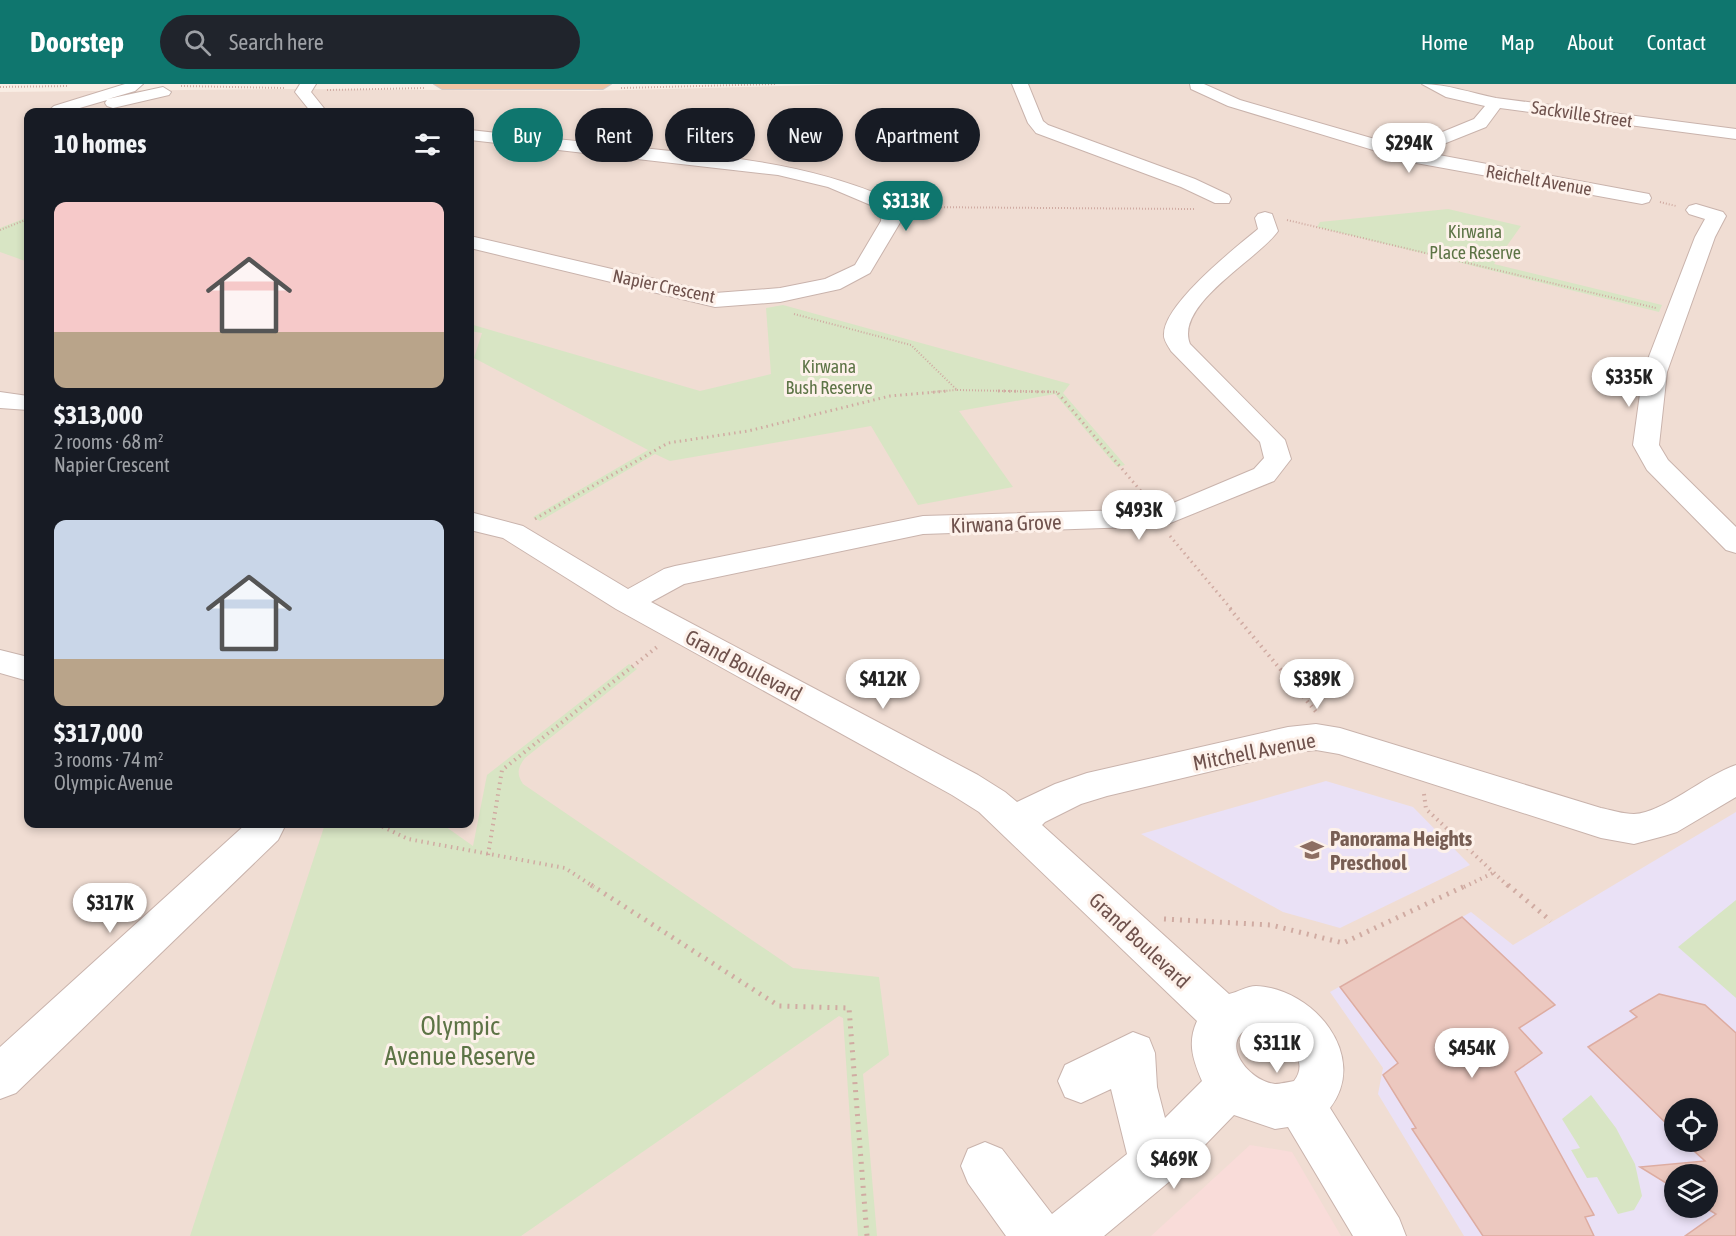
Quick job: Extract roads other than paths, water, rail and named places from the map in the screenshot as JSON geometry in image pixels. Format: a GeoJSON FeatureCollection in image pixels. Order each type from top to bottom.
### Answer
{"type":"FeatureCollection","features":[{"type":"Feature","properties":{"kind":"main road"},"geometry":{"type":"LineString","coordinates":[[436,86],[573,84],[610,86]]}},
{"type":"Feature","properties":{"kind":"street"},"geometry":{"type":"LineString","coordinates":[[1020,84],[1036,123],[1042,129],[1188,183],[1222,199]]}},
{"type":"Feature","properties":{"kind":"street","name":"Sackville Street"},"geometry":{"type":"LineString","coordinates":[[1430,84],[1452,94],[1496,103],[1736,135]]}},
{"type":"Feature","properties":{"kind":"street"},"geometry":{"type":"LineString","coordinates":[[63,108],[132,86]]}},
{"type":"Feature","properties":{"kind":"street","name":"Reichelt Avenue"},"geometry":{"type":"LineString","coordinates":[[1196,86],[1234,104],[1422,159],[1642,198]]}},
{"type":"Feature","properties":{"kind":"street"},"geometry":{"type":"LineString","coordinates":[[305,87],[306,97],[316,108]]}},
{"type":"Feature","properties":{"kind":"street"},"geometry":{"type":"LineString","coordinates":[[92,108],[163,92]]}},
{"type":"Feature","properties":{"kind":"street"},"geometry":{"type":"LineString","coordinates":[[1393,150],[1409,144],[1440,139],[1480,123],[1496,103]]}},
{"type":"Feature","properties":{"kind":"street","name":"Napier Crescent"},"geometry":{"type":"LineString","coordinates":[[474,135],[776,168],[828,179],[889,206],[891,221],[862,268],[832,284],[780,295],[715,300],[474,243]]}},
{"type":"Feature","properties":{"kind":"street"},"geometry":{"type":"LineString","coordinates":[[1696,210],[1716,216],[1705,237],[1655,372],[1646,445],[1657,464],[1736,544]]}},
{"type":"Feature","properties":{"kind":"street","name":"Kirwana Grove"},"geometry":{"type":"LineString","coordinates":[[627,602],[675,576],[923,525],[1163,517],[1264,475],[1278,459],[1272,440],[1179,346],[1175,332],[1179,319],[1209,282],[1268,231],[1265,218]]}},
{"type":"Feature","properties":{"kind":"street"},"geometry":{"type":"LineString","coordinates":[[0,400],[24,403]]}},
{"type":"Feature","properties":{"kind":"street","name":"Grand Boulevard"},"geometry":{"type":"LineString","coordinates":[[474,522],[513,532],[627,602],[965,785],[992,802],[1223,1017]]}},
{"type":"Feature","properties":{"kind":"street"},"geometry":{"type":"LineString","coordinates":[[0,661],[24,668]]}},
{"type":"Feature","properties":{"kind":"street","name":"Mitchell Avenue"},"geometry":{"type":"LineString","coordinates":[[1016,823],[1048,802],[1099,784],[1288,740],[1316,737],[1340,741],[1601,823],[1634,829],[1664,821],[1736,779]]}},
{"type":"Feature","properties":{"kind":"street"},"geometry":{"type":"LineString","coordinates":[[0,1077],[228,866],[265,828]]}},
{"type":"Feature","properties":{"kind":"street"},"geometry":{"type":"LineString","coordinates":[[1263,1006],[1282,1012],[1308,1033],[1318,1050],[1321,1076],[1315,1091],[1300,1103],[1282,1107],[1264,1105],[1230,1086],[1219,1070],[1213,1051],[1213,1035],[1223,1017],[1236,1009],[1263,1006]]}},
{"type":"Feature","properties":{"kind":"street"},"geometry":{"type":"LineString","coordinates":[[1081,1082],[1133,1053],[1134,1087],[1153,1164]]}},
{"type":"Feature","properties":{"kind":"street"},"geometry":{"type":"LineString","coordinates":[[1065,1236],[1153,1164],[1230,1086]]}},
{"type":"Feature","properties":{"kind":"street"},"geometry":{"type":"LineString","coordinates":[[1300,1103],[1381,1236]]}},
{"type":"Feature","properties":{"kind":"street"},"geometry":{"type":"LineString","coordinates":[[985,1166],[1037,1236]]}},
{"type":"Feature","properties":{"kind":"place","name":"Panorama Heights Preschool"},"geometry":{"type":"Point","coordinates":[1312,850]}},
{"type":"Feature","properties":{"kind":"park label","name":"Kirwana Place Reserve"},"geometry":{"type":"Point","coordinates":[1475,241]}},
{"type":"Feature","properties":{"kind":"park label","name":"Kirwana Bush Reserve"},"geometry":{"type":"Point","coordinates":[829,376]}},
{"type":"Feature","properties":{"kind":"park label","name":"Olympic Avenue Reserve"},"geometry":{"type":"Point","coordinates":[460,1041]}}]}
